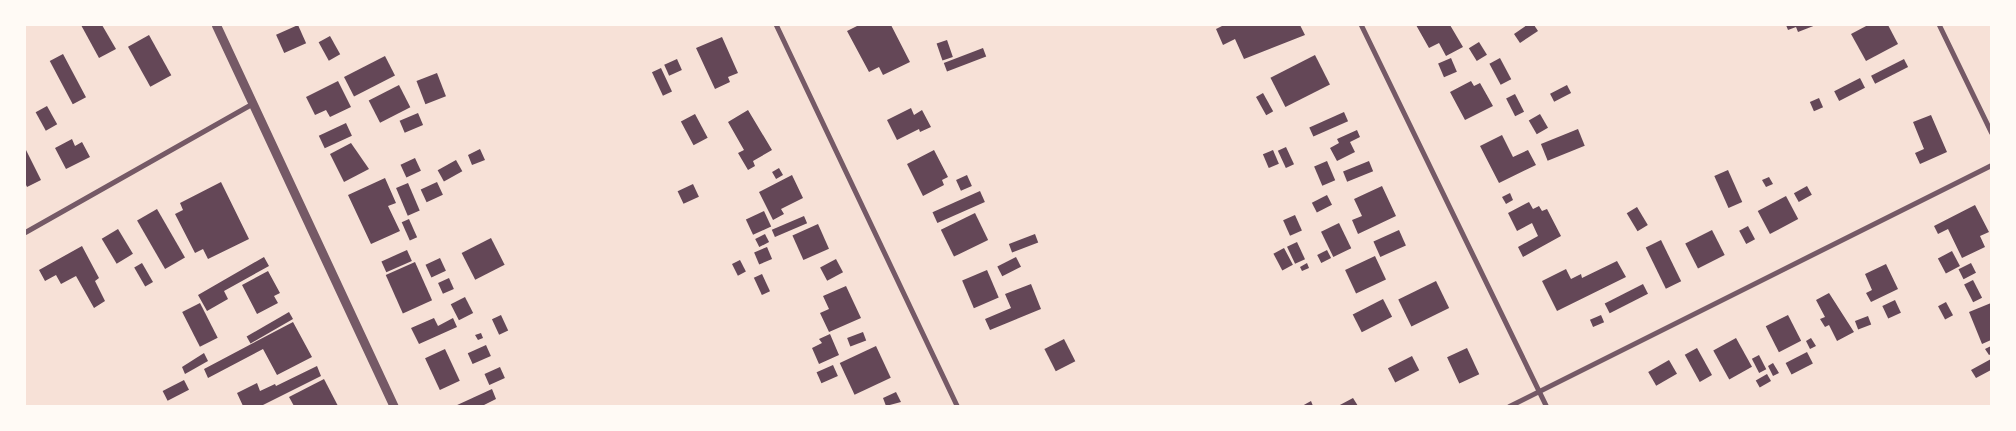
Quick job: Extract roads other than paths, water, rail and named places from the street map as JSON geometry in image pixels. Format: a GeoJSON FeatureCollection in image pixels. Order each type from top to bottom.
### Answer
{"type":"FeatureCollection","features":[{"type":"Feature","properties":{"kind":"street"},"geometry":{"type":"LineString","coordinates":[[216,25],[251,104],[394,406]]}},
{"type":"Feature","properties":{"kind":"street"},"geometry":{"type":"LineString","coordinates":[[776,25],[957,406]]}},
{"type":"Feature","properties":{"kind":"street"},"geometry":{"type":"LineString","coordinates":[[1361,25],[1546,406]]}},
{"type":"Feature","properties":{"kind":"street"},"geometry":{"type":"LineString","coordinates":[[1939,25],[1991,132]]}},
{"type":"Feature","properties":{"kind":"street"},"geometry":{"type":"LineString","coordinates":[[25,232],[251,104]]}},
{"type":"Feature","properties":{"kind":"street"},"geometry":{"type":"LineString","coordinates":[[1509,406],[1991,165]]}}]}
